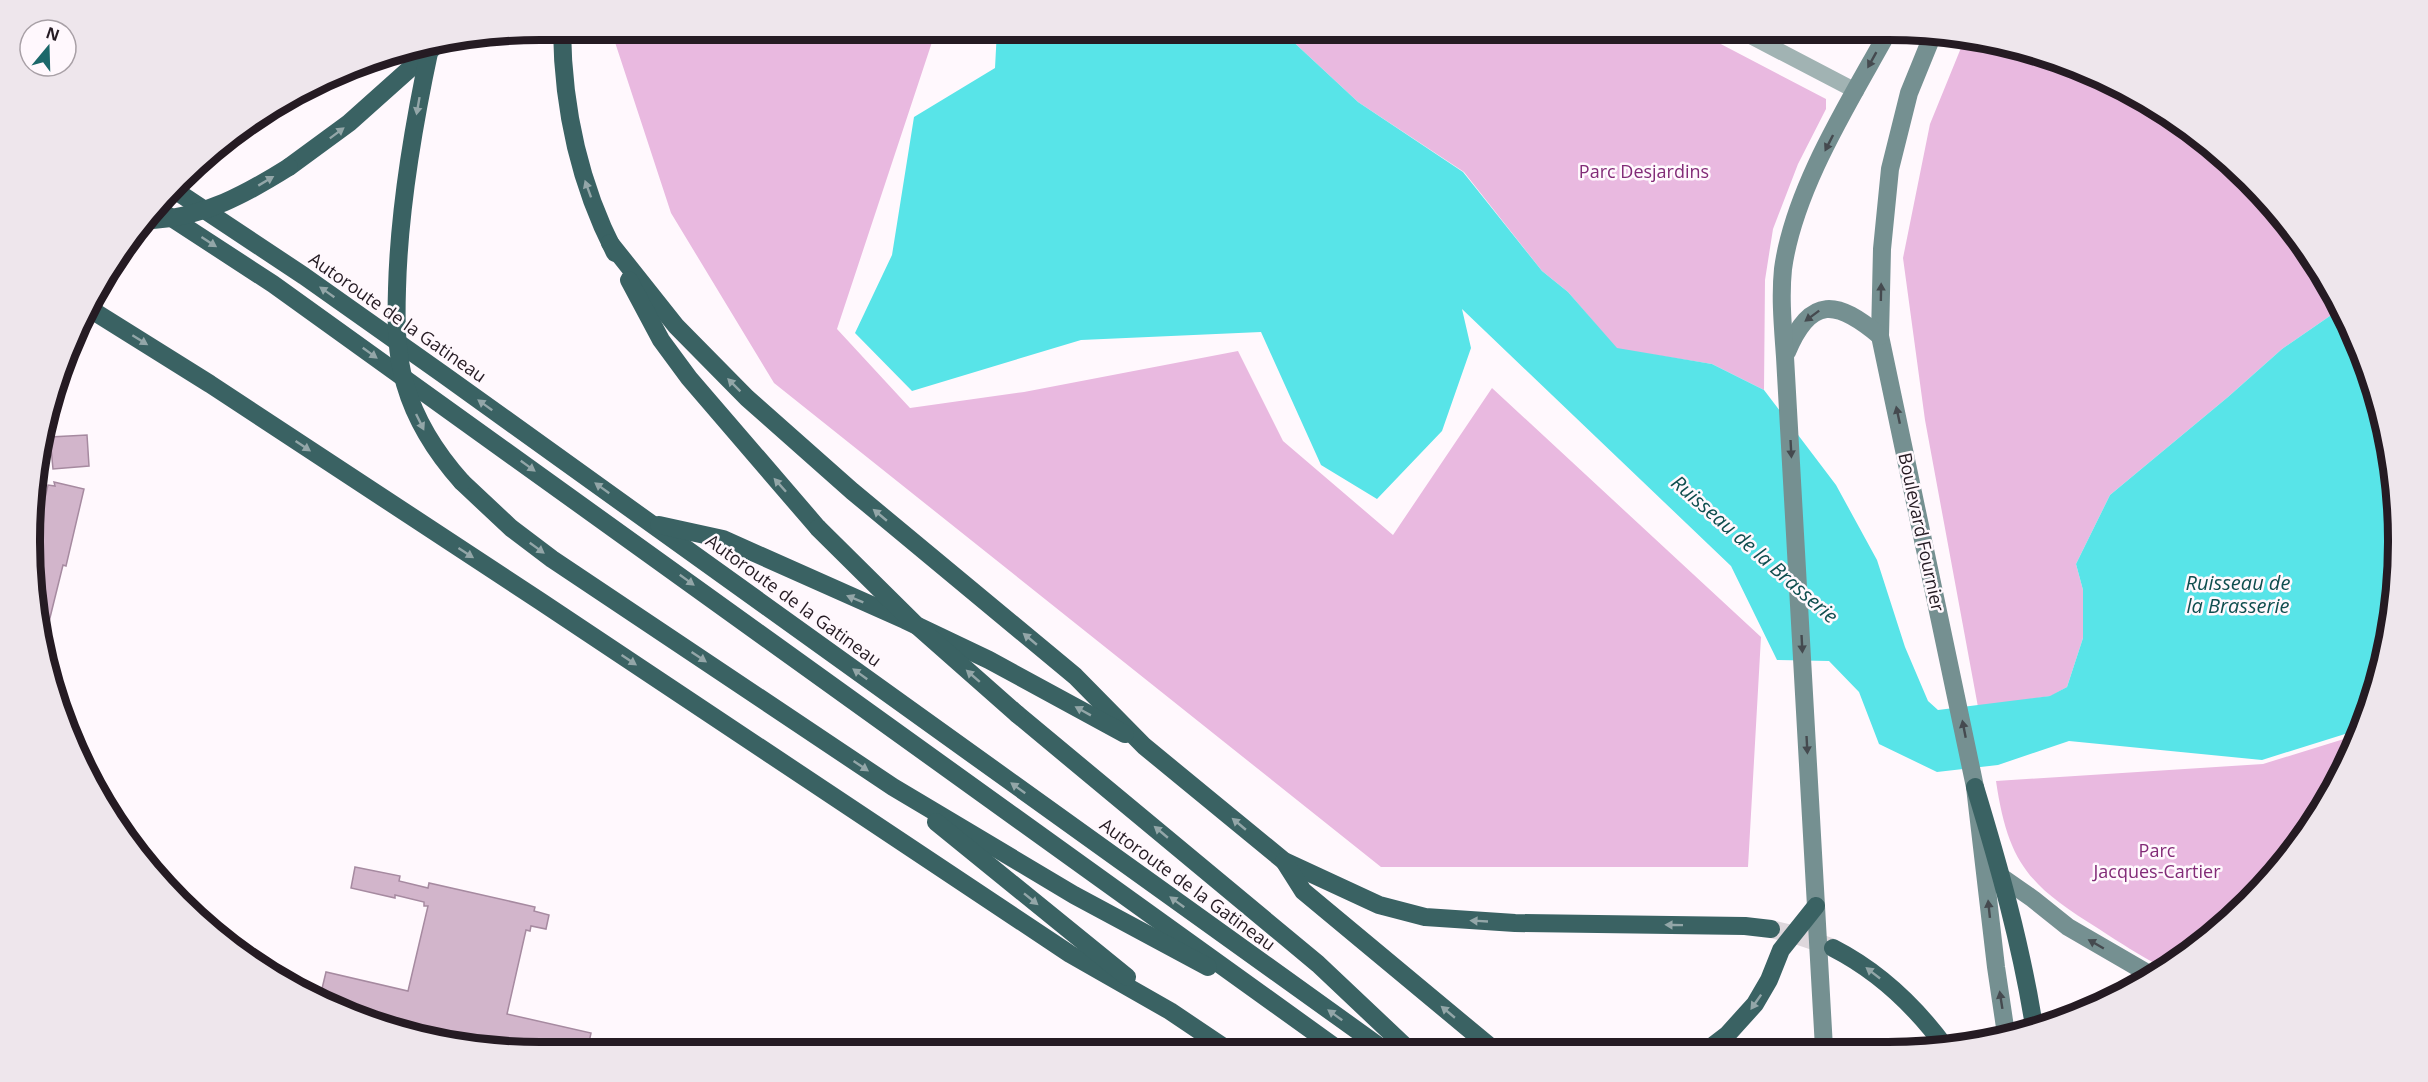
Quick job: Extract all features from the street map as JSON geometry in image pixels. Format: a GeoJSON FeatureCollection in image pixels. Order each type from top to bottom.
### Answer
{"type":"FeatureCollection","features":[{"type":"Feature","properties":{"kind":"highway"},"geometry":{"type":"LineString","coordinates":[[563,40],[565,89],[575,148],[586,186],[610,243],[661,340],[737,436],[819,528],[915,624],[1017,714],[1318,964],[1401,1042]]}},
{"type":"Feature","properties":{"kind":"highway"},"geometry":{"type":"LineString","coordinates":[[430,53],[413,135],[401,224],[397,337],[403,375],[417,416],[435,448],[462,482],[511,528],[552,559],[893,787],[1074,895],[1272,1002]]}},
{"type":"Feature","properties":{"kind":"highway"},"geometry":{"type":"LineString","coordinates":[[158,219],[212,208],[239,196],[289,167],[349,123],[423,55]]}},
{"type":"Feature","properties":{"kind":"highway","name":"Autoroute de la Gatineau"},"geometry":{"type":"LineString","coordinates":[[181,193],[304,276],[1373,1042]]}},
{"type":"Feature","properties":{"kind":"highway"},"geometry":{"type":"LineString","coordinates":[[163,213],[273,284],[1328,1042]]}},
{"type":"Feature","properties":{"kind":"highway"},"geometry":{"type":"LineString","coordinates":[[610,243],[676,326],[747,398],[860,498],[1075,676],[1144,746],[1284,861],[1379,905],[1425,917],[1515,923],[1745,926],[1772,929]]}},
{"type":"Feature","properties":{"kind":"highway"},"geometry":{"type":"LineString","coordinates":[[96,313],[210,384],[540,601],[1070,954],[1170,1011]]}},
{"type":"Feature","properties":{"kind":"highway"},"geometry":{"type":"LineString","coordinates":[[649,523],[723,539],[915,625],[1009,670],[1144,746]]}},
{"type":"Feature","properties":{"kind":"highway"},"geometry":{"type":"LineString","coordinates":[[893,787],[1170,1011],[1215,1042]]}},
{"type":"Feature","properties":{"kind":"highway"},"geometry":{"type":"LineString","coordinates":[[1975,787],[2003,878],[2033,1019]]}},
{"type":"Feature","properties":{"kind":"highway"},"geometry":{"type":"LineString","coordinates":[[1284,861],[1303,891],[1485,1042]]}},
{"type":"Feature","properties":{"kind":"highway"},"geometry":{"type":"LineString","coordinates":[[1717,1042],[1731,1031],[1755,1004],[1781,950],[1816,906]]}},
{"type":"Feature","properties":{"kind":"highway"},"geometry":{"type":"LineString","coordinates":[[1833,948],[1867,968],[1888,984],[1921,1017],[1938,1038]]}},
{"type":"Feature","properties":{"kind":"main road"},"geometry":{"type":"LineString","coordinates":[[1824,1042],[1785,357],[1783,271],[1792,226],[1820,160],[1884,40]]}},
{"type":"Feature","properties":{"kind":"main road","name":"Boulevard Fournier"},"geometry":{"type":"LineString","coordinates":[[1929,43],[1909,93],[1890,169],[1882,249],[1880,336],[1975,787],[2005,1027]]}},
{"type":"Feature","properties":{"kind":"main road"},"geometry":{"type":"LineString","coordinates":[[1785,357],[1794,334],[1804,322],[1817,311],[1828,308],[1839,308],[1852,314],[1880,336]]}},
{"type":"Feature","properties":{"kind":"main road"},"geometry":{"type":"LineString","coordinates":[[2003,878],[2068,927],[2142,971]]}},
{"type":"Feature","properties":{"kind":"street"},"geometry":{"type":"LineString","coordinates":[[1758,40],[1856,91]]}},
{"type":"Feature","properties":{"kind":"green space"},"geometry":{"type":"Polygon","coordinates":[[[614,40],[933,40],[837,329],[910,408],[1024,392],[1238,351],[1283,441],[1393,535],[1492,388],[1761,637],[1748,867],[1381,867],[774,383],[671,213],[614,40]]]}},
{"type":"Feature","properties":{"kind":"green space","name":"Parc Desjardins"},"geometry":{"type":"Polygon","coordinates":[[[1291,40],[1713,40],[1826,99],[1826,109],[1798,164],[1773,229],[1765,280],[1764,390],[1712,364],[1617,349],[1568,292],[1542,271],[1464,172],[1358,102],[1291,40]]]}},
{"type":"Feature","properties":{"kind":"green space"},"geometry":{"type":"Polygon","coordinates":[[[1962,46],[1985,50],[2048,67],[2108,92],[2165,125],[2192,144],[2241,187],[2284,236],[2303,263],[2333,314],[2282,349],[2110,495],[2076,564],[2083,590],[2083,638],[2067,687],[2051,696],[1978,707],[1925,420],[1903,258],[1930,124],[1962,46]]]}},
{"type":"Feature","properties":{"kind":"green space","name":"Parc Jacques-Cartier"},"geometry":{"type":"Polygon","coordinates":[[[2347,738],[2336,762],[2303,819],[2263,871],[2217,917],[2192,938],[2155,963],[2075,914],[2039,885],[2015,853],[2007,833],[1996,781],[2263,764],[2347,738]]]}},
{"type":"Feature","properties":{"kind":"water","name":"Ruisseau de la Brasserie"},"geometry":{"type":"Polygon","coordinates":[[[996,40],[1291,40],[1358,102],[1463,172],[1542,271],[1568,292],[1617,348],[1712,364],[1764,390],[1836,485],[1877,560],[1905,647],[1928,701],[1938,710],[2050,696],[2067,687],[2083,638],[2083,590],[2076,564],[2110,495],[2282,349],[2333,314],[2361,380],[2378,443],[2388,541],[2378,639],[2361,702],[2349,733],[2262,760],[2069,741],[1998,765],[1937,772],[1879,744],[1859,692],[1829,661],[1777,660],[1731,566],[1462,309],[1471,348],[1442,431],[1377,499],[1321,465],[1261,332],[1081,340],[912,391],[855,333],[892,255],[914,117],[995,68],[996,40]]]}},
{"type":"Feature","properties":{"kind":"building"},"geometry":{"type":"Polygon","coordinates":[[[87,435],[89,466],[53,469],[52,437],[87,435]]]}},
{"type":"Feature","properties":{"kind":"building"},"geometry":{"type":"Polygon","coordinates":[[[54,482],[84,489],[66,566],[63,565],[48,626],[40,541],[42,512],[48,485],[55,486],[54,482]]]}},
{"type":"Feature","properties":{"kind":"building"},"geometry":{"type":"Polygon","coordinates":[[[355,867],[400,876],[399,881],[428,888],[429,883],[535,907],[534,911],[549,915],[546,929],[531,926],[530,931],[526,930],[507,1014],[591,1033],[589,1042],[508,1040],[443,1032],[380,1015],[322,991],[326,972],[408,991],[428,906],[424,906],[424,902],[395,895],[395,898],[351,888],[355,867]]]}},
{"type":"Feature","properties":{"kind":"tunnel"},"geometry":{"type":"LineString","coordinates":[[1771,929],[1831,947]]}}]}
